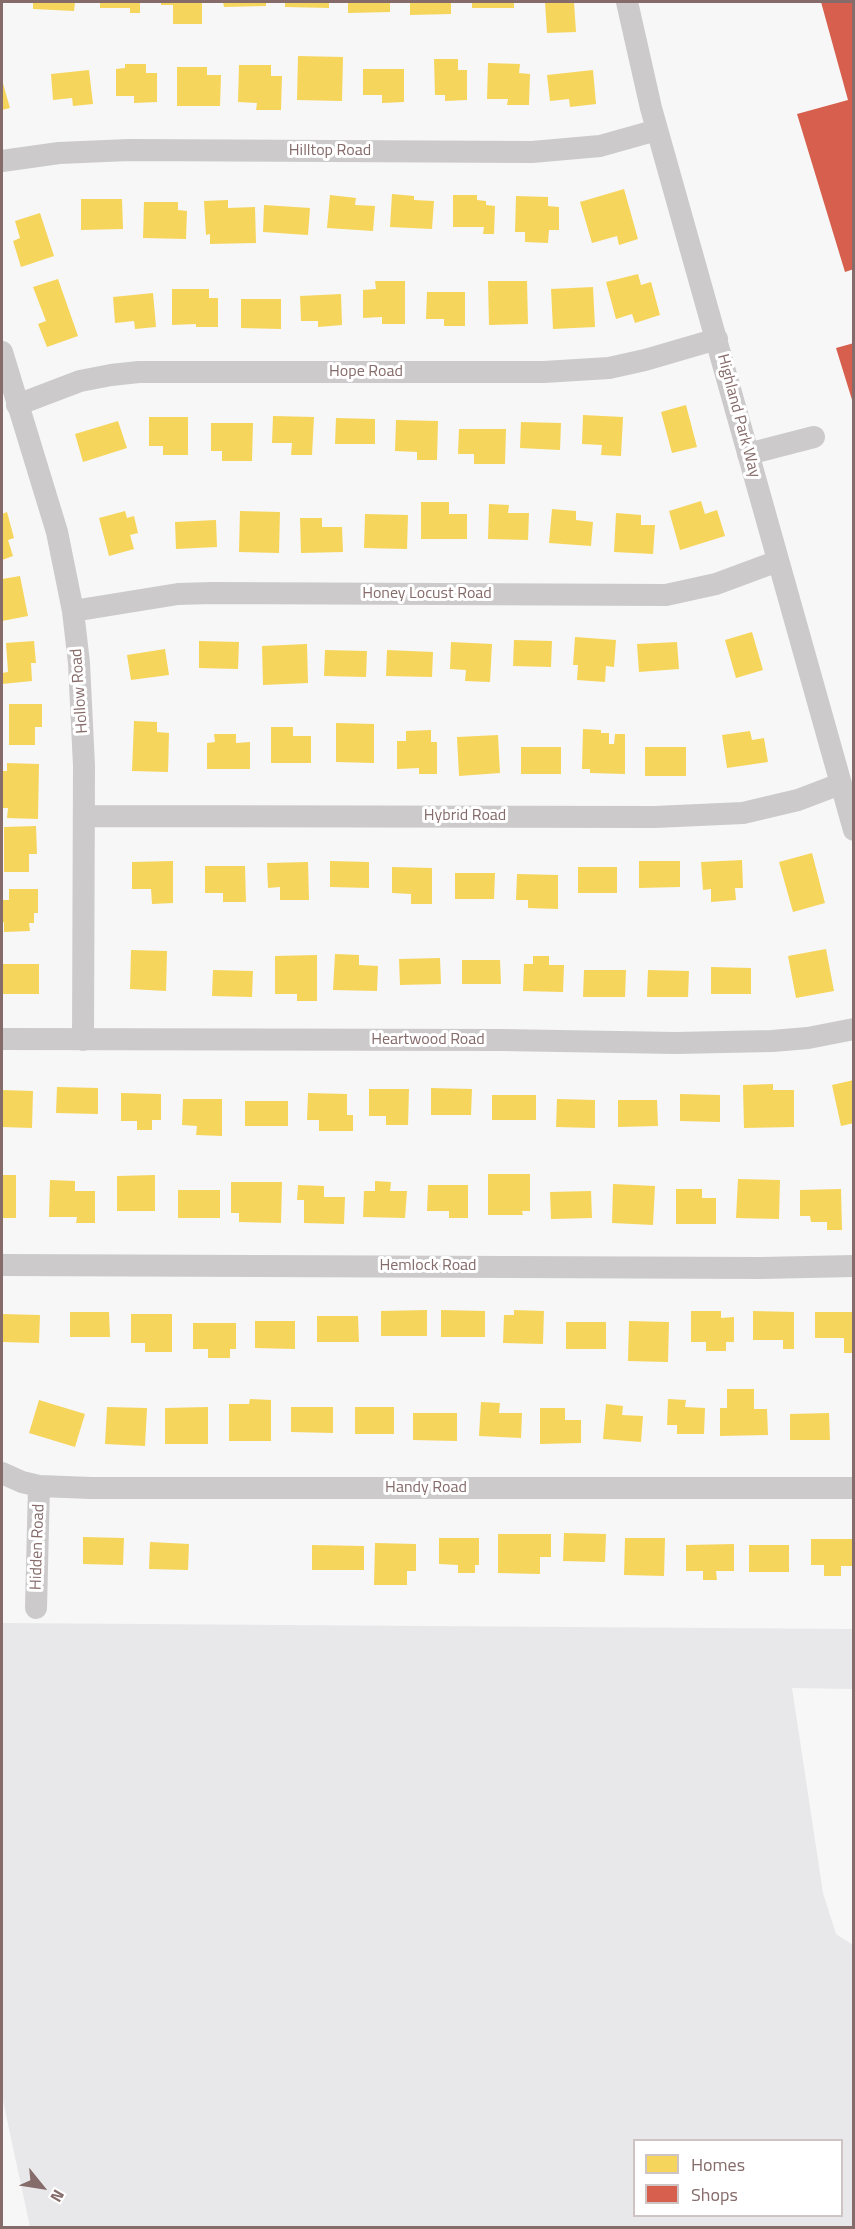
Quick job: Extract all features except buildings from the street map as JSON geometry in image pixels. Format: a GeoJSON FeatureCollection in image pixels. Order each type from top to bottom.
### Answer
{"type":"FeatureCollection","features":[{"type":"Feature","properties":{"kind":"street","name":"Highland Park Way"},"geometry":{"type":"LineString","coordinates":[[627,2],[657,130],[854,830]]}},
{"type":"Feature","properties":{"kind":"street","name":"Hilltop Road"},"geometry":{"type":"LineString","coordinates":[[2,160],[60,153],[129,150],[532,152],[600,146],[657,130]]}},
{"type":"Feature","properties":{"kind":"street","name":"Hope Road"},"geometry":{"type":"LineString","coordinates":[[17,405],[80,381],[139,372],[555,372],[609,368],[717,339]]}},
{"type":"Feature","properties":{"kind":"street","name":"Hollow Road"},"geometry":{"type":"LineString","coordinates":[[2,352],[57,532],[73,611],[80,686],[85,816],[83,1040]]}},
{"type":"Feature","properties":{"kind":"street"},"geometry":{"type":"LineString","coordinates":[[748,454],[814,437]]}},
{"type":"Feature","properties":{"kind":"street","name":"Honey Locust Road"},"geometry":{"type":"LineString","coordinates":[[73,611],[178,594],[212,593],[666,595],[716,584],[778,561]]}},
{"type":"Feature","properties":{"kind":"street","name":"Hybrid Road"},"geometry":{"type":"LineString","coordinates":[[85,816],[655,817],[743,813],[798,800],[840,784]]}},
{"type":"Feature","properties":{"kind":"street","name":"Heartwood Road"},"geometry":{"type":"LineString","coordinates":[[2,1039],[501,1040],[676,1043],[772,1041],[808,1038],[854,1029]]}},
{"type":"Feature","properties":{"kind":"street","name":"Hemlock Road"},"geometry":{"type":"LineString","coordinates":[[2,1265],[749,1268],[854,1266]]}},
{"type":"Feature","properties":{"kind":"street","name":"Handy Road"},"geometry":{"type":"LineString","coordinates":[[2,1473],[22,1482],[39,1486],[91,1488],[854,1488]]}},
{"type":"Feature","properties":{"kind":"street","name":"Hidden Road"},"geometry":{"type":"LineString","coordinates":[[36,1608],[39,1486]]}},
{"type":"Feature","properties":{"kind":"shaded area"},"geometry":{"type":"Polygon","coordinates":[[[2,1623],[853,1629],[853,1689],[792,1688],[823,1893],[836,1934],[853,1945],[853,2227],[30,2227],[2,2096],[2,1623]]]}}]}
